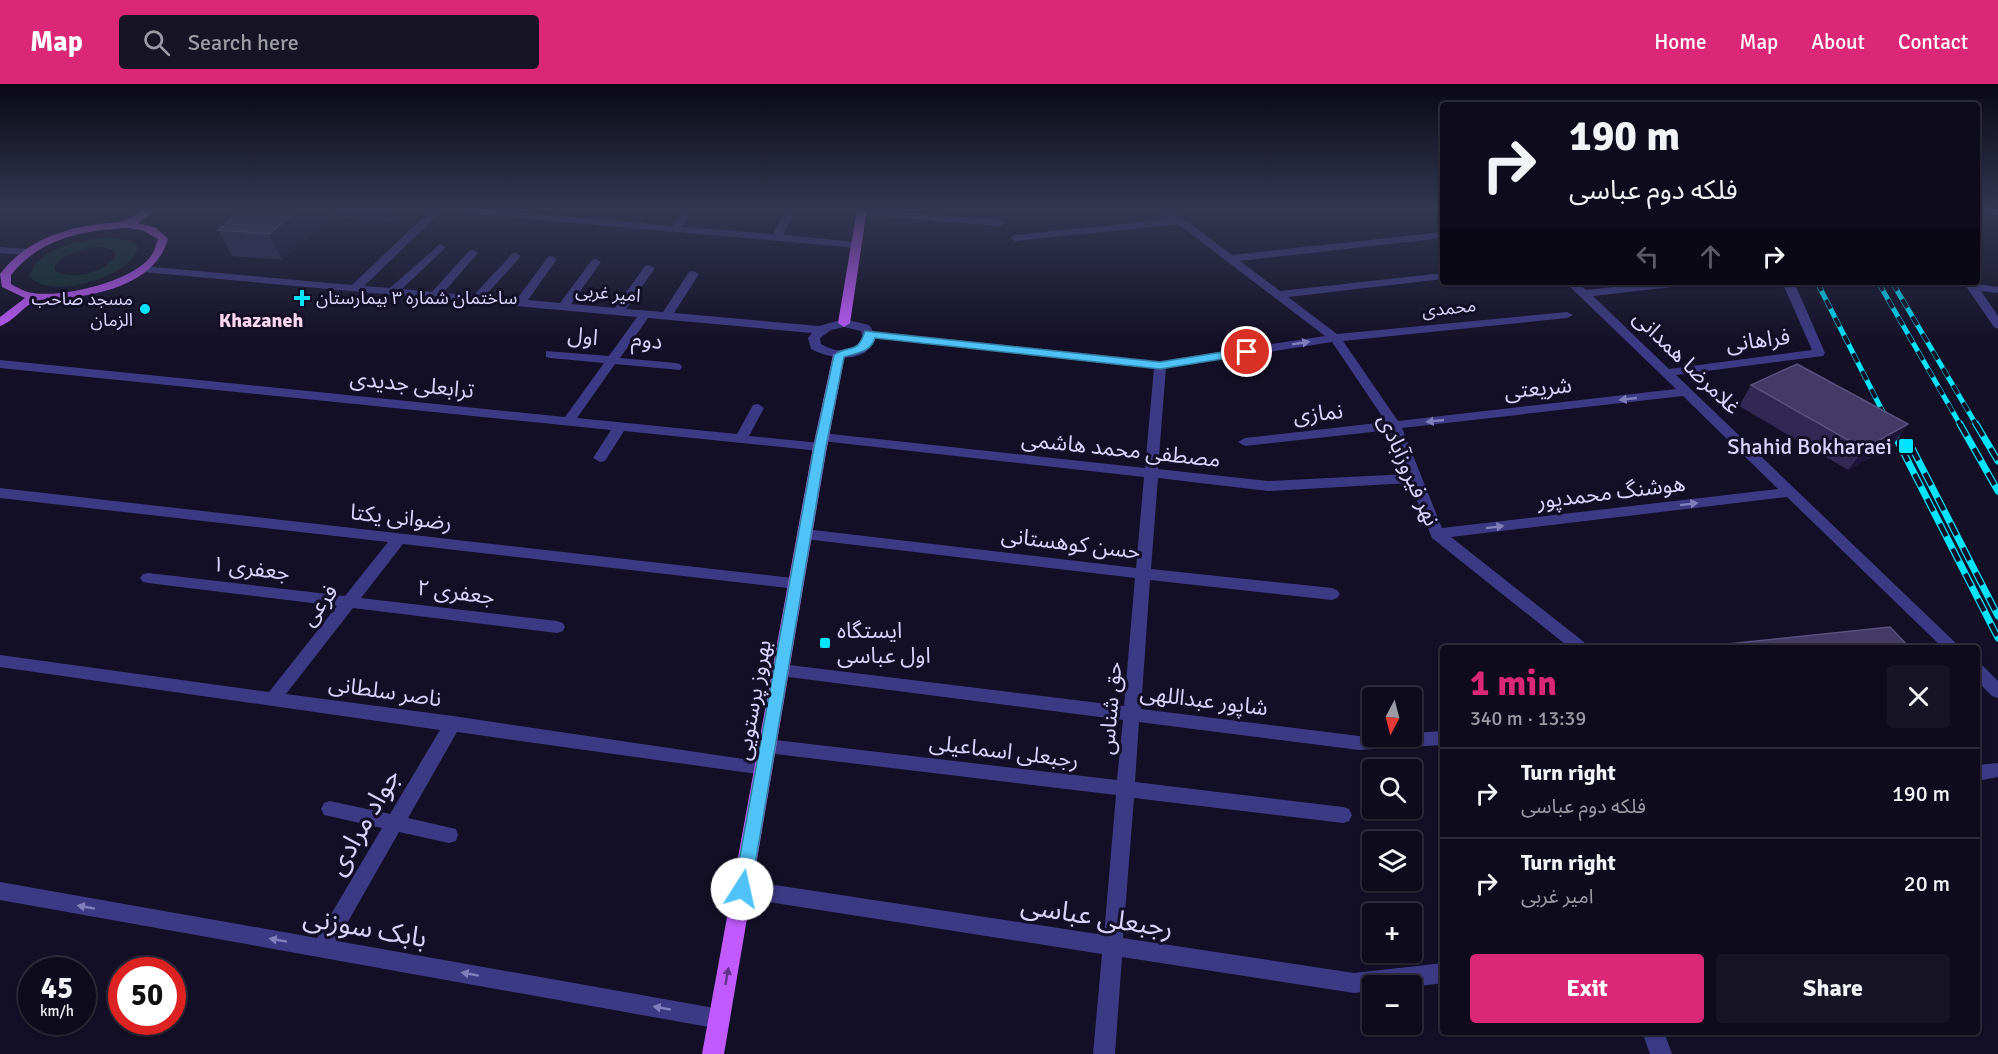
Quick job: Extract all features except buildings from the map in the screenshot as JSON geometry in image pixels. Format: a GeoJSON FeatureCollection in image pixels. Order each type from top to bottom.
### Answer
{"type":"FeatureCollection","features":[{"type":"Feature","properties":{"kind":"main road"},"geometry":{"type":"LineString","coordinates":[[24,254],[12,264],[5,275],[6,285],[17,293],[35,297],[79,294],[113,283],[142,269],[159,254]]}},
{"type":"Feature","properties":{"kind":"main road"},"geometry":{"type":"LineString","coordinates":[[844,323],[855,254]]}},
{"type":"Feature","properties":{"kind":"main road"},"geometry":{"type":"LineString","coordinates":[[0,322],[35,297]]}},
{"type":"Feature","properties":{"kind":"main road","name":"بهروز پرستویی"},"geometry":{"type":"LineString","coordinates":[[714,1054],[821,442],[839,355]]}},
{"type":"Feature","properties":{"kind":"street"},"geometry":{"type":"LineString","coordinates":[[355,288],[390,254]]}},
{"type":"Feature","properties":{"kind":"street"},"geometry":{"type":"LineString","coordinates":[[393,291],[432,254]]}},
{"type":"Feature","properties":{"kind":"street"},"geometry":{"type":"LineString","coordinates":[[435,295],[471,254]]}},
{"type":"Feature","properties":{"kind":"street","name":"نهر فیروزآبادی"},"geometry":{"type":"LineString","coordinates":[[1224,254],[1335,338],[1395,426],[1437,534],[1577,645]]}},
{"type":"Feature","properties":{"kind":"street"},"geometry":{"type":"LineString","coordinates":[[1230,259],[1272,254]]}},
{"type":"Feature","properties":{"kind":"street"},"geometry":{"type":"LineString","coordinates":[[477,299],[516,256]]}},
{"type":"Feature","properties":{"kind":"street"},"geometry":{"type":"LineString","coordinates":[[520,303],[552,259]]}},
{"type":"Feature","properties":{"kind":"street"},"geometry":{"type":"LineString","coordinates":[[562,307],[596,262]]}},
{"type":"Feature","properties":{"kind":"street"},"geometry":{"type":"LineString","coordinates":[[619,312],[649,268]]}},
{"type":"Feature","properties":{"kind":"street","name":"امیر غربی"},"geometry":{"type":"LineString","coordinates":[[142,269],[820,330]]}},
{"type":"Feature","properties":{"kind":"street"},"geometry":{"type":"LineString","coordinates":[[667,316],[693,274]]}},
{"type":"Feature","properties":{"kind":"street"},"geometry":{"type":"LineString","coordinates":[[1277,295],[1440,276]]}},
{"type":"Feature","properties":{"kind":"street","name":"غلامرضا همدانی"},"geometry":{"type":"LineString","coordinates":[[1574,285],[1950,645]]}},
{"type":"Feature","properties":{"kind":"street"},"geometry":{"type":"LineString","coordinates":[[1584,294],[1663,285]]}},
{"type":"Feature","properties":{"kind":"street","name":"فراهانی"},"geometry":{"type":"LineString","coordinates":[[1666,373],[1819,353],[1789,285]]}},
{"type":"Feature","properties":{"kind":"street"},"geometry":{"type":"LineString","coordinates":[[1972,285],[1998,325]]}},
{"type":"Feature","properties":{"kind":"street"},"geometry":{"type":"LineString","coordinates":[[1976,285],[1998,290]]}},
{"type":"Feature","properties":{"kind":"street"},"geometry":{"type":"LineString","coordinates":[[568,422],[645,314]]}},
{"type":"Feature","properties":{"kind":"street","name":"محمدی"},"geometry":{"type":"LineString","coordinates":[[1160,365],[1335,338],[1567,315]]}},
{"type":"Feature","properties":{"kind":"street"},"geometry":{"type":"LineString","coordinates":[[844,323],[856,324],[869,334],[869,341],[863,348],[839,355],[825,352],[815,346],[814,338],[820,330],[844,323]]}},
{"type":"Feature","properties":{"kind":"street"},"geometry":{"type":"LineString","coordinates":[[869,334],[1160,365]]}},
{"type":"Feature","properties":{"kind":"street","name":"اول"},"geometry":{"type":"LineString","coordinates":[[550,354],[612,361]]}},
{"type":"Feature","properties":{"kind":"street","name":"دوم"},"geometry":{"type":"LineString","coordinates":[[612,361],[676,367]]}},
{"type":"Feature","properties":{"kind":"street","name":"ترابعلی جدیدی"},"geometry":{"type":"LineString","coordinates":[[0,364],[741,439],[821,442]]}},
{"type":"Feature","properties":{"kind":"street","name":"حق شناس"},"geometry":{"type":"LineString","coordinates":[[1104,1054],[1160,365]]}},
{"type":"Feature","properties":{"kind":"street","name":"شریعتی"},"geometry":{"type":"LineString","coordinates":[[1395,426],[1686,392]]}},
{"type":"Feature","properties":{"kind":"street"},"geometry":{"type":"LineString","coordinates":[[741,439],[758,408]]}},
{"type":"Feature","properties":{"kind":"street","name":"نمازی"},"geometry":{"type":"LineString","coordinates":[[1245,442],[1395,426]]}},
{"type":"Feature","properties":{"kind":"street"},"geometry":{"type":"LineString","coordinates":[[600,459],[620,427]]}},
{"type":"Feature","properties":{"kind":"street","name":"مصطفی محمد هاشمی"},"geometry":{"type":"LineString","coordinates":[[821,442],[1268,486],[1416,478]]}},
{"type":"Feature","properties":{"kind":"street","name":"هوشنگ محمدپور"},"geometry":{"type":"LineString","coordinates":[[1437,534],[1790,492]]}},
{"type":"Feature","properties":{"kind":"street","name":"رضوانی یکتا"},"geometry":{"type":"LineString","coordinates":[[0,493],[796,583]]}},
{"type":"Feature","properties":{"kind":"street","name":"حسن کوهستانی"},"geometry":{"type":"LineString","coordinates":[[805,534],[1332,594]]}},
{"type":"Feature","properties":{"kind":"street","name":"فرعی"},"geometry":{"type":"LineString","coordinates":[[273,699],[399,538]]}},
{"type":"Feature","properties":{"kind":"street","name":"جعفری ۱"},"geometry":{"type":"LineString","coordinates":[[148,578],[349,602]]}},
{"type":"Feature","properties":{"kind":"street","name":"جعفری ۲"},"geometry":{"type":"LineString","coordinates":[[349,602],[557,627]]}},
{"type":"Feature","properties":{"kind":"street","name":"ناصر سلطانی"},"geometry":{"type":"LineString","coordinates":[[0,661],[764,768]]}},
{"type":"Feature","properties":{"kind":"street","name":"شاپور عبداللهی"},"geometry":{"type":"LineString","coordinates":[[781,670],[1359,743],[1440,738]]}},
{"type":"Feature","properties":{"kind":"street"},"geometry":{"type":"LineString","coordinates":[[1980,674],[1998,691]]}},
{"type":"Feature","properties":{"kind":"street","name":"جواد مرادی"},"geometry":{"type":"LineString","coordinates":[[322,948],[453,723]]}},
{"type":"Feature","properties":{"kind":"street","name":"رجبعلی اسماعیلی"},"geometry":{"type":"LineString","coordinates":[[767,746],[1343,815]]}},
{"type":"Feature","properties":{"kind":"street"},"geometry":{"type":"LineString","coordinates":[[1980,773],[1998,770]]}},
{"type":"Feature","properties":{"kind":"street"},"geometry":{"type":"LineString","coordinates":[[330,809],[449,835]]}},
{"type":"Feature","properties":{"kind":"street","name":"رجبعلی عباسی"},"geometry":{"type":"LineString","coordinates":[[742,889],[1354,983],[1440,973]]}},
{"type":"Feature","properties":{"kind":"street","name":"بابک سوزنی"},"geometry":{"type":"LineString","coordinates":[[0,891],[720,1019]]}},
{"type":"Feature","properties":{"kind":"street"},"geometry":{"type":"LineString","coordinates":[[1654,1035],[1661,1054]]}},
{"type":"Feature","properties":{"kind":"green space"},"geometry":{"type":"Polygon","coordinates":[[[48,254],[71,254],[59,261],[55,270],[70,275],[79,275],[106,266],[116,254],[135,254],[121,268],[106,276],[71,286],[40,284],[30,277],[33,267],[48,254]]]}},
{"type":"Feature","properties":{"kind":"railway"},"geometry":{"type":"LineString","coordinates":[[1819,285],[1890,426]]}},
{"type":"Feature","properties":{"kind":"railway"},"geometry":{"type":"LineString","coordinates":[[1880,285],[1961,426]]}},
{"type":"Feature","properties":{"kind":"railway"},"geometry":{"type":"LineString","coordinates":[[1894,285],[1977,426]]}},
{"type":"Feature","properties":{"kind":"railway"},"geometry":{"type":"LineString","coordinates":[[1889,424],[1998,638]]}},
{"type":"Feature","properties":{"kind":"railway"},"geometry":{"type":"LineString","coordinates":[[1960,424],[1998,491]]}},
{"type":"Feature","properties":{"kind":"railway"},"geometry":{"type":"LineString","coordinates":[[1976,424],[1998,461]]}},
{"type":"Feature","properties":{"kind":"railway"},"geometry":{"type":"LineString","coordinates":[[1912,448],[1998,616]]}},
{"type":"Feature","properties":{"kind":"place","name":"ساختمان شماره ۳ بیمارستان"},"geometry":{"type":"Point","coordinates":[302,298]}},
{"type":"Feature","properties":{"kind":"place","name":"مسجد صاحب الزمان"},"geometry":{"type":"Point","coordinates":[145,309]}},
{"type":"Feature","properties":{"kind":"place","name":"Shahid Bokharaei"},"geometry":{"type":"Point","coordinates":[1906,446]}},
{"type":"Feature","properties":{"kind":"place","name":"ایستگاه اول عباسی"},"geometry":{"type":"Point","coordinates":[825,643]}},
{"type":"Feature","properties":{"kind":"district","name":"Khazaneh"},"geometry":{"type":"Point","coordinates":[261,320]}},
{"type":"Feature","properties":{"kind":"route"},"geometry":{"type":"LineString","coordinates":[[742,889],[820,447],[839,355],[863,348],[869,341],[869,334],[1160,365],[1247,352]]}}]}
